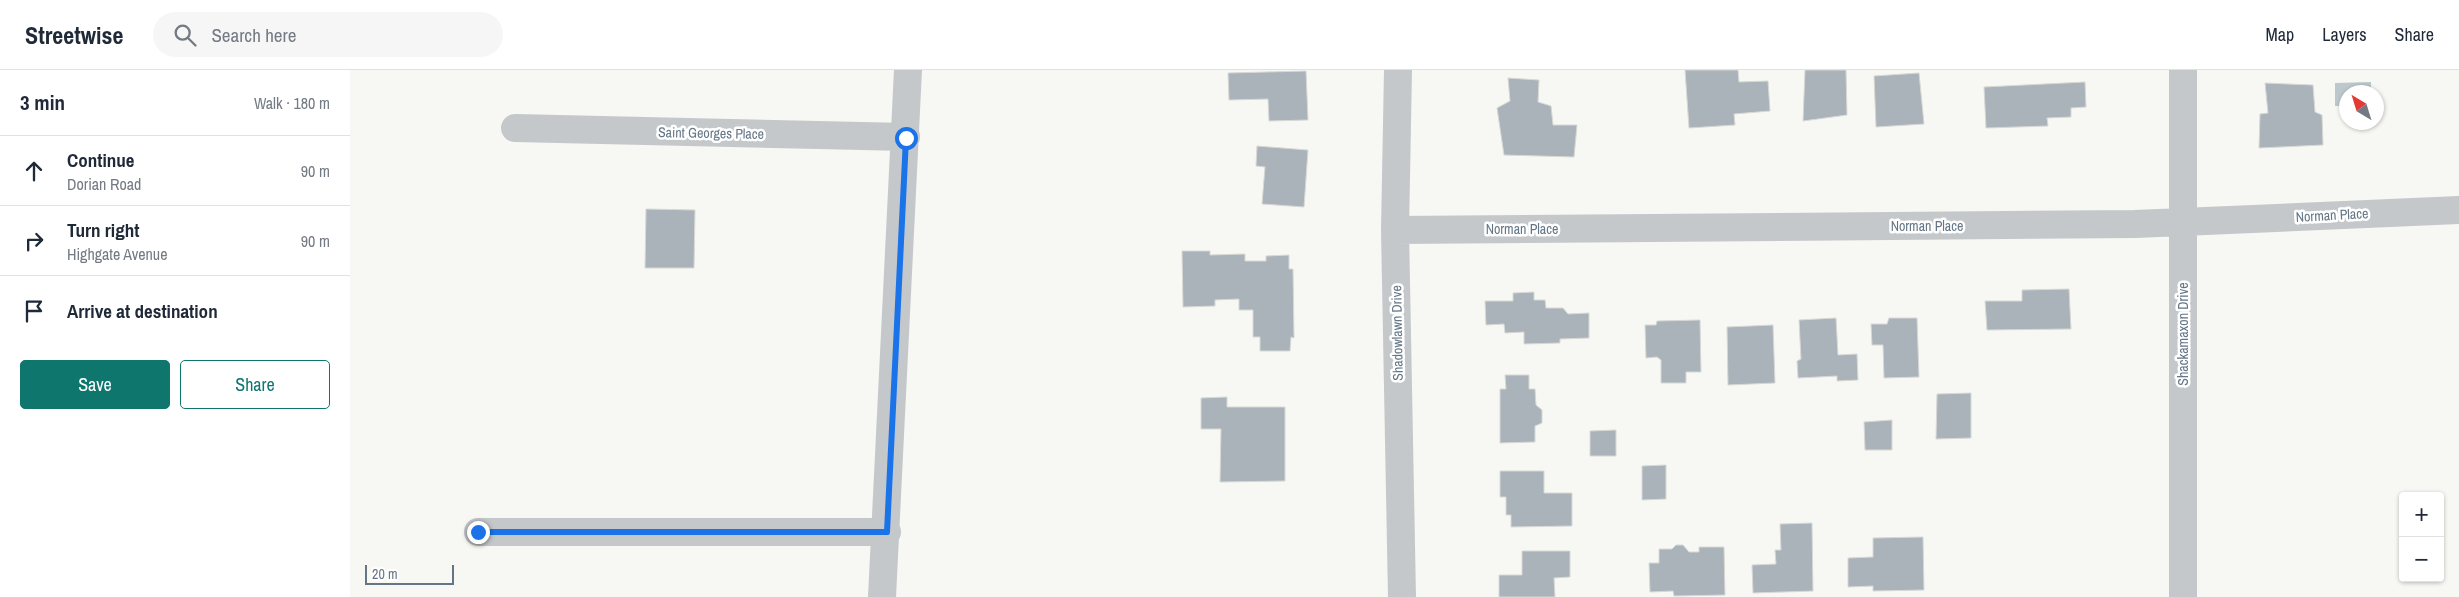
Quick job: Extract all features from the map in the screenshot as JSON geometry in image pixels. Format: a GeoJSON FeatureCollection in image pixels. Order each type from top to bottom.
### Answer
{"type":"FeatureCollection","features":[{"type":"Feature","properties":{"kind":"street"},"geometry":{"type":"LineString","coordinates":[[882,597],[887,532],[908,70]]}},
{"type":"Feature","properties":{"kind":"street","name":"Shadowlawn Drive"},"geometry":{"type":"LineString","coordinates":[[1398,70],[1395,230],[1402,597]]}},
{"type":"Feature","properties":{"kind":"street","name":"Shackamaxon Drive"},"geometry":{"type":"LineString","coordinates":[[2183,70],[2184,597]]}},
{"type":"Feature","properties":{"kind":"street","name":"Saint Georges Place"},"geometry":{"type":"LineString","coordinates":[[515,128],[906,138]]}},
{"type":"Feature","properties":{"kind":"street","name":"Norman Place"},"geometry":{"type":"LineString","coordinates":[[1395,230],[2125,224],[2459,210]]}},
{"type":"Feature","properties":{"kind":"street"},"geometry":{"type":"LineString","coordinates":[[478,532],[887,532]]}},
{"type":"Feature","properties":{"kind":"shaded area"},"geometry":{"type":"Polygon","coordinates":[[[2371,82],[2371,85],[2339,85],[2339,106],[2335,106],[2335,83],[2371,82]]]}},
{"type":"Feature","properties":{"kind":"building"},"geometry":{"type":"Polygon","coordinates":[[[1685,70],[1738,70],[1739,82],[1768,81],[1770,111],[1734,114],[1735,125],[1689,128],[1685,70]]]}},
{"type":"Feature","properties":{"kind":"building"},"geometry":{"type":"Polygon","coordinates":[[[1805,70],[1846,70],[1847,115],[1803,121],[1805,70]]]}},
{"type":"Feature","properties":{"kind":"building"},"geometry":{"type":"Polygon","coordinates":[[[1306,71],[1308,120],[1269,121],[1268,99],[1229,100],[1228,73],[1306,71]]]}},
{"type":"Feature","properties":{"kind":"building"},"geometry":{"type":"Polygon","coordinates":[[[1919,73],[1924,124],[1876,127],[1874,76],[1919,73]]]}},
{"type":"Feature","properties":{"kind":"building"},"geometry":{"type":"Polygon","coordinates":[[[1508,78],[1539,80],[1538,102],[1551,106],[1553,125],[1577,125],[1574,157],[1504,155],[1497,108],[1510,101],[1508,78]]]}},
{"type":"Feature","properties":{"kind":"building"},"geometry":{"type":"Polygon","coordinates":[[[2085,82],[2086,107],[2071,108],[2071,117],[2047,118],[2048,126],[1986,128],[1984,87],[2085,82]]]}},
{"type":"Feature","properties":{"kind":"building"},"geometry":{"type":"Polygon","coordinates":[[[2265,83],[2313,85],[2315,112],[2322,115],[2323,145],[2259,148],[2260,114],[2268,113],[2265,83]]]}},
{"type":"Feature","properties":{"kind":"building"},"geometry":{"type":"Polygon","coordinates":[[[1257,146],[1308,150],[1304,207],[1262,204],[1265,167],[1256,166],[1257,146]]]}},
{"type":"Feature","properties":{"kind":"building"},"geometry":{"type":"Polygon","coordinates":[[[646,209],[695,210],[694,268],[645,268],[646,209]]]}},
{"type":"Feature","properties":{"kind":"building"},"geometry":{"type":"Polygon","coordinates":[[[1182,251],[1210,251],[1210,255],[1245,254],[1245,261],[1266,261],[1266,256],[1289,255],[1289,269],[1293,269],[1294,338],[1291,337],[1290,351],[1260,351],[1260,337],[1253,337],[1253,310],[1239,310],[1239,299],[1215,300],[1215,306],[1183,307],[1182,251]]]}},
{"type":"Feature","properties":{"kind":"building"},"geometry":{"type":"Polygon","coordinates":[[[2069,289],[2071,329],[1987,330],[1985,301],[2022,301],[2022,290],[2069,289]]]}},
{"type":"Feature","properties":{"kind":"building"},"geometry":{"type":"Polygon","coordinates":[[[1534,292],[1534,300],[1545,300],[1546,308],[1563,308],[1568,314],[1589,313],[1589,338],[1560,339],[1560,343],[1524,344],[1524,332],[1505,333],[1504,324],[1486,325],[1485,301],[1513,301],[1513,293],[1534,292]]]}},
{"type":"Feature","properties":{"kind":"building"},"geometry":{"type":"Polygon","coordinates":[[[1836,318],[1838,355],[1857,354],[1858,380],[1837,381],[1837,376],[1798,378],[1797,361],[1801,359],[1799,320],[1836,318]]]}},
{"type":"Feature","properties":{"kind":"building"},"geometry":{"type":"Polygon","coordinates":[[[1889,318],[1917,318],[1919,377],[1884,378],[1883,345],[1872,345],[1871,324],[1887,324],[1889,318]]]}},
{"type":"Feature","properties":{"kind":"building"},"geometry":{"type":"Polygon","coordinates":[[[1700,320],[1701,372],[1686,372],[1686,383],[1661,383],[1661,360],[1657,357],[1646,358],[1645,325],[1656,325],[1657,321],[1700,320]]]}},
{"type":"Feature","properties":{"kind":"building"},"geometry":{"type":"Polygon","coordinates":[[[1773,325],[1775,383],[1728,385],[1727,327],[1773,325]]]}},
{"type":"Feature","properties":{"kind":"building"},"geometry":{"type":"Polygon","coordinates":[[[1505,375],[1529,375],[1529,389],[1535,389],[1536,405],[1542,410],[1542,423],[1535,426],[1535,442],[1500,443],[1500,389],[1506,389],[1505,375]]]}},
{"type":"Feature","properties":{"kind":"building"},"geometry":{"type":"Polygon","coordinates":[[[1971,393],[1971,438],[1936,439],[1937,394],[1971,393]]]}},
{"type":"Feature","properties":{"kind":"building"},"geometry":{"type":"Polygon","coordinates":[[[1227,397],[1227,407],[1285,407],[1285,481],[1220,482],[1221,429],[1201,429],[1201,398],[1227,397]]]}},
{"type":"Feature","properties":{"kind":"building"},"geometry":{"type":"Polygon","coordinates":[[[1892,420],[1892,450],[1865,450],[1864,422],[1892,420]]]}},
{"type":"Feature","properties":{"kind":"building"},"geometry":{"type":"Polygon","coordinates":[[[1616,430],[1616,456],[1590,456],[1590,431],[1616,430]]]}},
{"type":"Feature","properties":{"kind":"building"},"geometry":{"type":"Polygon","coordinates":[[[1666,465],[1666,499],[1642,500],[1642,466],[1666,465]]]}},
{"type":"Feature","properties":{"kind":"building"},"geometry":{"type":"Polygon","coordinates":[[[1500,471],[1544,471],[1544,493],[1572,493],[1572,526],[1511,527],[1511,515],[1506,515],[1506,497],[1500,497],[1500,471]]]}},
{"type":"Feature","properties":{"kind":"building"},"geometry":{"type":"Polygon","coordinates":[[[1812,523],[1813,591],[1753,593],[1752,565],[1776,564],[1775,550],[1781,550],[1780,524],[1812,523]]]}},
{"type":"Feature","properties":{"kind":"building"},"geometry":{"type":"Polygon","coordinates":[[[1923,537],[1924,590],[1873,591],[1873,586],[1848,587],[1848,558],[1873,557],[1873,538],[1923,537]]]}},
{"type":"Feature","properties":{"kind":"building"},"geometry":{"type":"Polygon","coordinates":[[[1676,545],[1683,545],[1689,552],[1699,552],[1699,547],[1724,547],[1725,595],[1674,596],[1673,591],[1650,592],[1649,563],[1659,563],[1659,549],[1672,549],[1676,545]]]}},
{"type":"Feature","properties":{"kind":"building"},"geometry":{"type":"Polygon","coordinates":[[[1522,551],[1570,551],[1570,577],[1554,578],[1555,597],[1499,597],[1499,575],[1522,575],[1522,551]]]}},
{"type":"Feature","properties":{"kind":"route"},"geometry":{"type":"LineString","coordinates":[[478,532],[887,532],[906,138]]}}]}
